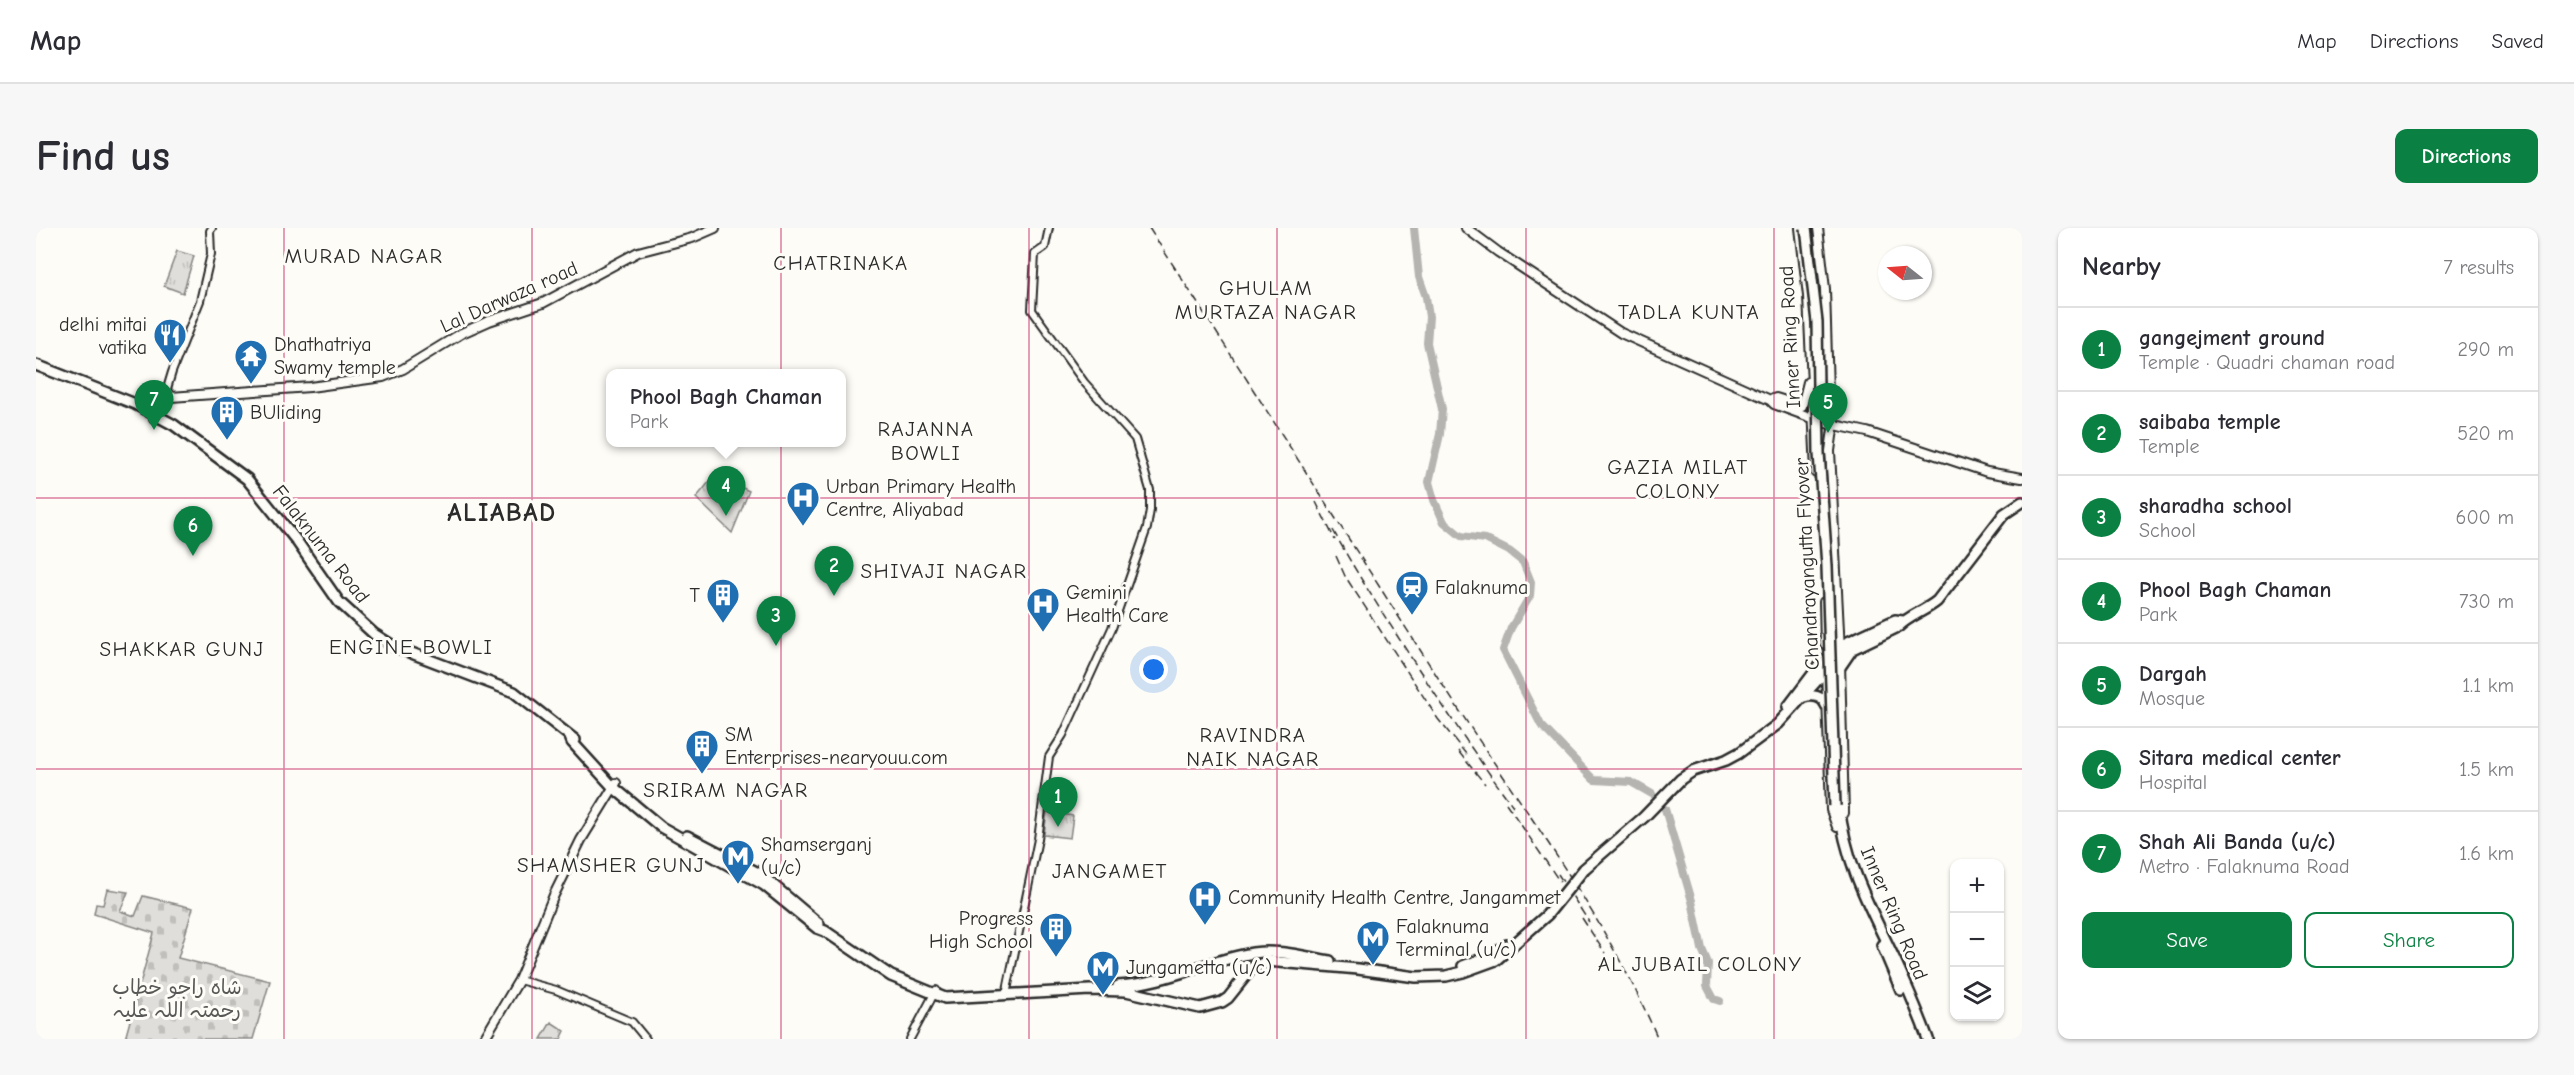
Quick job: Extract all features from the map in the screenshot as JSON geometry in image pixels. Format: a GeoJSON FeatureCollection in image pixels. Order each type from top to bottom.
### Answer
{"type":"FeatureCollection","features":[{"type":"Feature","properties":{"kind":"highway","name":"Chandrayangutta Flyover"},"geometry":{"type":"LineString","coordinates":[[1806,228],[1817,322],[1819,453],[1827,566],[1839,823]]}},
{"type":"Feature","properties":{"kind":"highway","name":"Chandrayangutta Flyover"},"geometry":{"type":"LineString","coordinates":[[1811,228],[1822,321],[1825,452],[1832,566],[1837,806]]}},
{"type":"Feature","properties":{"kind":"highway"},"geometry":{"type":"LineString","coordinates":[[36,365],[155,416]]}},
{"type":"Feature","properties":{"kind":"highway"},"geometry":{"type":"LineString","coordinates":[[36,371],[155,416]]}},
{"type":"Feature","properties":{"kind":"highway","name":"Falaknuma Road"},"geometry":{"type":"LineString","coordinates":[[155,416],[174,425],[247,478],[296,540],[339,602],[380,639],[514,692],[597,759],[615,785],[672,828],[760,874],[805,911],[825,931],[882,969],[935,992],[1126,991],[1152,995],[1200,1008],[1222,1002],[1235,991],[1252,968],[1267,961],[1416,977],[1446,976],[1490,956],[1522,937],[1547,915],[1584,869],[1644,817],[1681,779],[1712,764]]}},
{"type":"Feature","properties":{"kind":"highway"},"geometry":{"type":"LineString","coordinates":[[1840,651],[1898,627],[1903,621],[1927,610],[1938,601],[2004,514],[2022,502]]}},
{"type":"Feature","properties":{"kind":"highway"},"geometry":{"type":"LineString","coordinates":[[1839,633],[1844,640],[1857,637],[1895,620],[1903,621]]}},
{"type":"Feature","properties":{"kind":"highway"},"geometry":{"type":"LineString","coordinates":[[1712,764],[1750,740],[1778,718],[1822,668],[1857,637]]}},
{"type":"Feature","properties":{"kind":"highway"},"geometry":{"type":"LineString","coordinates":[[1840,667],[1854,647]]}},
{"type":"Feature","properties":{"kind":"highway"},"geometry":{"type":"LineString","coordinates":[[1712,764],[1726,760],[1751,746],[1788,715],[1804,697],[1822,668]]}},
{"type":"Feature","properties":{"kind":"highway"},"geometry":{"type":"LineString","coordinates":[[1804,697],[1818,697],[1825,701],[1826,705]]}},
{"type":"Feature","properties":{"kind":"highway","name":"Inner Ring Road"},"geometry":{"type":"LineString","coordinates":[[1839,823],[1850,876],[1922,1039]]}},
{"type":"Feature","properties":{"kind":"highway","name":"Inner Ring Road"},"geometry":{"type":"LineString","coordinates":[[1839,823],[1846,851],[1859,886],[1894,959],[1928,1039]]}},
{"type":"Feature","properties":{"kind":"highway","name":"Falaknuma Road"},"geometry":{"type":"LineString","coordinates":[[1006,992],[1108,987],[1172,977],[1242,956],[1265,952],[1418,972],[1463,969]]}},
{"type":"Feature","properties":{"kind":"highway"},"geometry":{"type":"LineString","coordinates":[[1152,995],[1153,980]]}},
{"type":"Feature","properties":{"kind":"main road","name":"Lal Darwaza road"},"geometry":{"type":"LineString","coordinates":[[167,396],[310,387],[383,377],[403,369],[462,333],[558,296],[638,252],[692,238],[715,228]]}},
{"type":"Feature","properties":{"kind":"main road"},"geometry":{"type":"LineString","coordinates":[[1466,228],[1498,252],[1621,333],[1770,400],[1774,404],[1812,419],[1866,432],[1987,472],[2022,478]]}},
{"type":"Feature","properties":{"kind":"main road","name":"Inner Ring Road"},"geometry":{"type":"LineString","coordinates":[[1800,228],[1822,542],[1822,668],[1831,810],[1839,823]]}},
{"type":"Feature","properties":{"kind":"main road","name":"Inner Ring Road"},"geometry":{"type":"LineString","coordinates":[[1818,228],[1825,289],[1828,393],[1834,425],[1830,451],[1840,651],[1844,812],[1839,823]]}},
{"type":"Feature","properties":{"kind":"main road"},"geometry":{"type":"LineString","coordinates":[[1770,400],[1776,399],[1802,406],[1809,379],[1810,352],[1828,350]]}},
{"type":"Feature","properties":{"kind":"main road"},"geometry":{"type":"LineString","coordinates":[[155,416],[167,396]]}},
{"type":"Feature","properties":{"kind":"main road"},"geometry":{"type":"LineString","coordinates":[[484,1039],[519,980],[554,895],[581,840],[615,785]]}},
{"type":"Feature","properties":{"kind":"street"},"geometry":{"type":"LineString","coordinates":[[1006,992],[1038,839],[1049,757],[1063,735],[1112,628],[1147,528],[1150,490],[1135,439],[1084,382],[1032,310],[1035,254],[1045,247],[1049,228]]}},
{"type":"Feature","properties":{"kind":"street"},"geometry":{"type":"LineString","coordinates":[[167,396],[172,372],[200,301],[211,254],[209,229]]}},
{"type":"Feature","properties":{"kind":"street"},"geometry":{"type":"LineString","coordinates":[[519,980],[556,990],[632,1022],[646,1039]]}},
{"type":"Feature","properties":{"kind":"street"},"geometry":{"type":"LineString","coordinates":[[910,1039],[935,992]]}},
{"type":"Feature","properties":{"kind":"green space"},"geometry":{"type":"Polygon","coordinates":[[[177,251],[194,256],[183,293],[164,286],[177,251]]]}},
{"type":"Feature","properties":{"kind":"green space"},"geometry":{"type":"Polygon","coordinates":[[[715,475],[749,491],[732,533],[696,498],[715,475]]]}},
{"type":"Feature","properties":{"kind":"green space"},"geometry":{"type":"Polygon","coordinates":[[[1047,812],[1073,816],[1070,838],[1044,835],[1047,812]]]}},
{"type":"Feature","properties":{"kind":"green space","name":"شاہ راجو خطاب رحمتہ اللہ علیہ"},"geometry":{"type":"Polygon","coordinates":[[[107,889],[128,892],[120,911],[135,916],[143,896],[193,908],[178,958],[270,981],[253,1039],[125,1039],[154,933],[94,914],[96,904],[103,905],[107,889]]]}},
{"type":"Feature","properties":{"kind":"green space"},"geometry":{"type":"Polygon","coordinates":[[[551,1022],[565,1031],[561,1039],[541,1039],[551,1022]]]}},
{"type":"Feature","properties":{"kind":"waterway"},"geometry":{"type":"LineString","coordinates":[[1414,228],[1419,277],[1426,297],[1429,317],[1427,343],[1442,409],[1440,434],[1429,482],[1434,500],[1444,522],[1461,536],[1485,539],[1509,551],[1523,562],[1531,582],[1530,596],[1511,628],[1503,650],[1541,725],[1594,780],[1631,782],[1652,794]]}},
{"type":"Feature","properties":{"kind":"waterway"},"geometry":{"type":"LineString","coordinates":[[1665,809],[1692,901],[1702,949],[1708,963],[1707,986],[1714,999],[1720,1001]]}},
{"type":"Feature","properties":{"kind":"railway"},"geometry":{"type":"LineString","coordinates":[[1149,228],[1459,710],[1592,911],[1638,995],[1658,1039]]}},
{"type":"Feature","properties":{"kind":"railway"},"geometry":{"type":"LineString","coordinates":[[1316,502],[1335,540]]}},
{"type":"Feature","properties":{"kind":"railway"},"geometry":{"type":"LineString","coordinates":[[1333,530],[1412,659],[1513,806]]}},
{"type":"Feature","properties":{"kind":"railway"},"geometry":{"type":"LineString","coordinates":[[1336,556],[1345,576],[1438,719],[1466,754]]}},
{"type":"Feature","properties":{"kind":"railway"},"geometry":{"type":"LineString","coordinates":[[1458,751],[1485,784]]}},
{"type":"Feature","properties":{"kind":"railway"},"geometry":{"type":"LineString","coordinates":[[1506,803],[1560,882]]}},
{"type":"Feature","properties":{"kind":"railway"},"geometry":{"type":"LineString","coordinates":[[1558,874],[1589,922]]}},
{"type":"Feature","properties":{"kind":"railway"},"geometry":{"type":"LineString","coordinates":[[1582,918],[1605,953]]}},
{"type":"Feature","properties":{"kind":"place","name":"delhi mitai vatika"},"geometry":{"type":"Point","coordinates":[170,364]}},
{"type":"Feature","properties":{"kind":"place","name":"Dhathatriya Swamy temple"},"geometry":{"type":"Point","coordinates":[251,385]}},
{"type":"Feature","properties":{"kind":"place","name":"Shah Ali Banda (u/c)"},"geometry":{"type":"Point","coordinates":[154,430]}},
{"type":"Feature","properties":{"kind":"place","name":"Dargah"},"geometry":{"type":"Point","coordinates":[1828,433]}},
{"type":"Feature","properties":{"kind":"place","name":"BUliding"},"geometry":{"type":"Point","coordinates":[227,441]}},
{"type":"Feature","properties":{"kind":"place","name":"Phool Bagh Chaman"},"geometry":{"type":"Point","coordinates":[726,516]}},
{"type":"Feature","properties":{"kind":"place","name":"Urban Primary Health Centre, Aliyabad"},"geometry":{"type":"Point","coordinates":[803,527]}},
{"type":"Feature","properties":{"kind":"place","name":"Sitara medical center"},"geometry":{"type":"Point","coordinates":[193,556]}},
{"type":"Feature","properties":{"kind":"place","name":"saibaba temple"},"geometry":{"type":"Point","coordinates":[834,596]}},
{"type":"Feature","properties":{"kind":"place","name":"Falaknuma"},"geometry":{"type":"Point","coordinates":[1412,616]}},
{"type":"Feature","properties":{"kind":"place","name":"T"},"geometry":{"type":"Point","coordinates":[723,624]}},
{"type":"Feature","properties":{"kind":"place","name":"Gemini Health Care"},"geometry":{"type":"Point","coordinates":[1043,633]}},
{"type":"Feature","properties":{"kind":"place","name":"sharadha school"},"geometry":{"type":"Point","coordinates":[776,646]}},
{"type":"Feature","properties":{"kind":"place","name":"SM Enterprises-nearyouu.com"},"geometry":{"type":"Point","coordinates":[702,775]}},
{"type":"Feature","properties":{"kind":"place","name":"gangejment ground"},"geometry":{"type":"Point","coordinates":[1058,827]}},
{"type":"Feature","properties":{"kind":"place","name":"Shamserganj (u/c)"},"geometry":{"type":"Point","coordinates":[738,885]}},
{"type":"Feature","properties":{"kind":"place","name":"Community Health Centre, Jangammet"},"geometry":{"type":"Point","coordinates":[1205,926]}},
{"type":"Feature","properties":{"kind":"place","name":"Progress High School"},"geometry":{"type":"Point","coordinates":[1056,958]}},
{"type":"Feature","properties":{"kind":"place","name":"Falaknuma Terminal (u/c)"},"geometry":{"type":"Point","coordinates":[1373,966]}},
{"type":"Feature","properties":{"kind":"place","name":"Jungametta (u/c)"},"geometry":{"type":"Point","coordinates":[1103,996]}},
{"type":"Feature","properties":{"kind":"district","name":"MURAD NAGAR"},"geometry":{"type":"Point","coordinates":[364,256]}},
{"type":"Feature","properties":{"kind":"district","name":"CHATRINAKA"},"geometry":{"type":"Point","coordinates":[841,263]}},
{"type":"Feature","properties":{"kind":"district","name":"GHULAM MURTAZA NAGAR"},"geometry":{"type":"Point","coordinates":[1266,300]}},
{"type":"Feature","properties":{"kind":"district","name":"TADLA KUNTA"},"geometry":{"type":"Point","coordinates":[1689,312]}},
{"type":"Feature","properties":{"kind":"district","name":"RAJANNA BOWLI"},"geometry":{"type":"Point","coordinates":[926,441]}},
{"type":"Feature","properties":{"kind":"district","name":"GAZIA MILAT COLONY"},"geometry":{"type":"Point","coordinates":[1678,479]}},
{"type":"Feature","properties":{"kind":"district","name":"ALIABAD"},"geometry":{"type":"Point","coordinates":[502,513]}},
{"type":"Feature","properties":{"kind":"district","name":"SHIVAJI NAGAR"},"geometry":{"type":"Point","coordinates":[944,571]}},
{"type":"Feature","properties":{"kind":"district","name":"ENGINE BOWLI"},"geometry":{"type":"Point","coordinates":[411,647]}},
{"type":"Feature","properties":{"kind":"district","name":"SHAKKAR GUNJ"},"geometry":{"type":"Point","coordinates":[182,649]}},
{"type":"Feature","properties":{"kind":"district","name":"RAVINDRA NAIK NAGAR"},"geometry":{"type":"Point","coordinates":[1253,747]}},
{"type":"Feature","properties":{"kind":"district","name":"SRIRAM NAGAR"},"geometry":{"type":"Point","coordinates":[726,790]}},
{"type":"Feature","properties":{"kind":"district","name":"SHAMSHER GUNJ"},"geometry":{"type":"Point","coordinates":[611,865]}},
{"type":"Feature","properties":{"kind":"district","name":"JANGAMET"},"geometry":{"type":"Point","coordinates":[1110,871]}},
{"type":"Feature","properties":{"kind":"district","name":"AL JUBAIL COLONY"},"geometry":{"type":"Point","coordinates":[1700,964]}}]}
